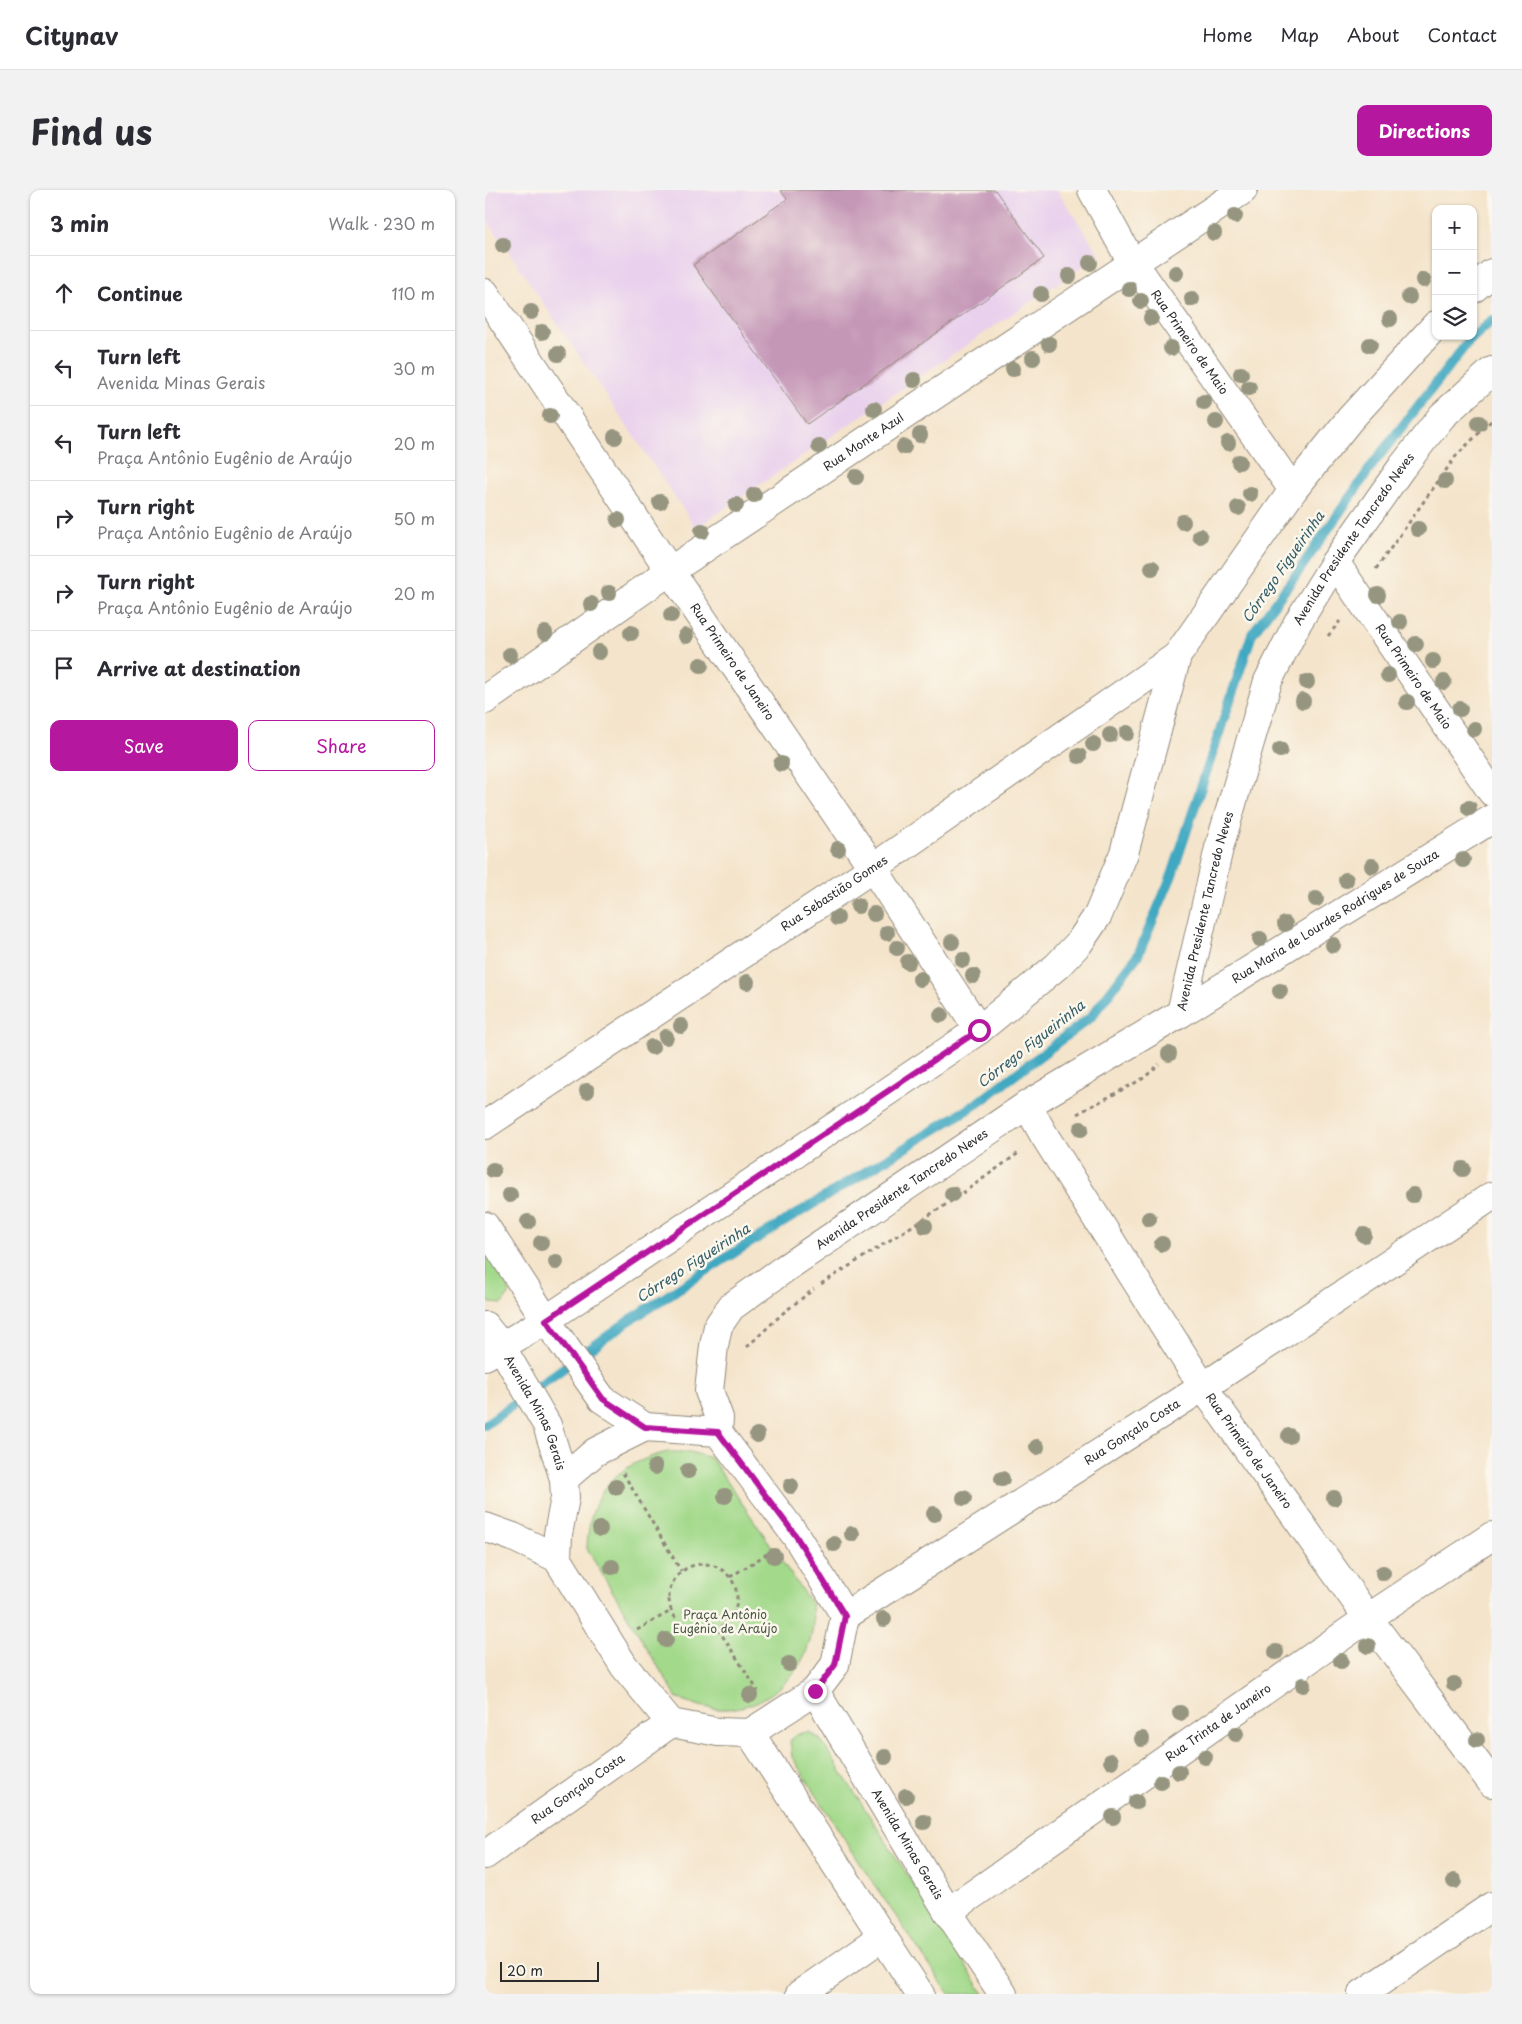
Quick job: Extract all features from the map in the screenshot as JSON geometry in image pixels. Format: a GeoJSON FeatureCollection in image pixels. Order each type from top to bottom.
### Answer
{"type":"FeatureCollection","features":[{"type":"Feature","properties":{"kind":"street","name":"Rua Primeiro de Maio"},"geometry":{"type":"LineString","coordinates":[[1091,190],[1126,252],[1293,490]]}},
{"type":"Feature","properties":{"kind":"street","name":"Rua Monte Azul"},"geometry":{"type":"LineString","coordinates":[[485,700],[670,571],[1243,190]]}},
{"type":"Feature","properties":{"kind":"street"},"geometry":{"type":"LineString","coordinates":[[1477,286],[1492,273]]}},
{"type":"Feature","properties":{"kind":"street","name":"Rua Primeiro de Janeiro"},"geometry":{"type":"LineString","coordinates":[[485,293],[670,571],[873,868],[979,1030]]}},
{"type":"Feature","properties":{"kind":"street"},"geometry":{"type":"LineString","coordinates":[[490,1343],[546,1320],[979,1030],[1057,966],[1079,944],[1098,915],[1124,853],[1177,656],[1293,490],[1350,419],[1432,329]]}},
{"type":"Feature","properties":{"kind":"street","name":"Avenida Presidente Tancredo Neves"},"geometry":{"type":"LineString","coordinates":[[718,1432],[719,1418],[709,1391],[718,1326],[731,1307],[784,1269],[1027,1105],[1181,1013],[1219,848],[1268,681],[1298,622],[1335,562],[1402,467],[1442,416],[1492,371]]}},
{"type":"Feature","properties":{"kind":"street","name":"Rua Primeiro de Maio"},"geometry":{"type":"LineString","coordinates":[[1335,562],[1492,792]]}},
{"type":"Feature","properties":{"kind":"street","name":"Rua Sebastião Gomes"},"geometry":{"type":"LineString","coordinates":[[485,1125],[873,868],[1177,656]]}},
{"type":"Feature","properties":{"kind":"street","name":"Rua Maria de Lourdes Rodrigues de Souza"},"geometry":{"type":"LineString","coordinates":[[1181,1013],[1492,819]]}},
{"type":"Feature","properties":{"kind":"street","name":"Rua Primeiro de Janeiro"},"geometry":{"type":"LineString","coordinates":[[1027,1105],[1203,1387],[1368,1618],[1492,1783]]}},
{"type":"Feature","properties":{"kind":"street","name":"Rua Gonçalo Costa"},"geometry":{"type":"LineString","coordinates":[[845,1616],[1203,1387],[1492,1196]]}},
{"type":"Feature","properties":{"kind":"street"},"geometry":{"type":"LineString","coordinates":[[485,1226],[546,1320],[603,1399],[645,1427],[718,1432],[796,1536],[845,1616],[835,1665],[815,1691],[750,1733],[718,1732],[671,1722],[624,1666],[557,1558],[513,1537],[485,1527]]}},
{"type":"Feature","properties":{"kind":"street","name":"Avenida Minas Gerais"},"geometry":{"type":"LineString","coordinates":[[490,1343],[547,1425],[563,1479]]}},
{"type":"Feature","properties":{"kind":"street"},"geometry":{"type":"LineString","coordinates":[[557,1558],[558,1534],[565,1498],[563,1479],[595,1452],[645,1427]]}},
{"type":"Feature","properties":{"kind":"street","name":"Rua Trinta de Janeiro"},"geometry":{"type":"LineString","coordinates":[[948,1912],[1368,1618],[1492,1536]]}},
{"type":"Feature","properties":{"kind":"street","name":"Avenida Minas Gerais"},"geometry":{"type":"LineString","coordinates":[[815,1691],[948,1912],[1003,1994]]}},
{"type":"Feature","properties":{"kind":"street","name":"Rua Gonçalo Costa"},"geometry":{"type":"LineString","coordinates":[[485,1855],[671,1722]]}},
{"type":"Feature","properties":{"kind":"street"},"geometry":{"type":"LineString","coordinates":[[750,1733],[920,1994]]}},
{"type":"Feature","properties":{"kind":"street"},"geometry":{"type":"LineString","coordinates":[[1362,1994],[1492,1906]]}},
{"type":"Feature","properties":{"kind":"street"},"geometry":{"type":"LineString","coordinates":[[800,1994],[882,1937]]}},
{"type":"Feature","properties":{"kind":"path"},"geometry":{"type":"LineString","coordinates":[[1326,639],[1456,456],[1492,420]]}},
{"type":"Feature","properties":{"kind":"path"},"geometry":{"type":"LineString","coordinates":[[745,1349],[751,1341],[777,1318],[814,1289],[953,1200],[1060,1123],[1144,1078],[1160,1063]]}},
{"type":"Feature","properties":{"kind":"path"},"geometry":{"type":"LineString","coordinates":[[621,1471],[681,1572]]}},
{"type":"Feature","properties":{"kind":"path"},"geometry":{"type":"LineString","coordinates":[[730,1578],[775,1549]]}},
{"type":"Feature","properties":{"kind":"path"},"geometry":{"type":"LineString","coordinates":[[702,1564],[722,1570],[735,1586],[737,1596],[733,1616],[718,1629],[707,1632],[696,1632],[681,1624],[671,1611],[668,1600],[674,1580],[681,1572],[702,1564]]}},
{"type":"Feature","properties":{"kind":"path"},"geometry":{"type":"LineString","coordinates":[[637,1631],[671,1611]]}},
{"type":"Feature","properties":{"kind":"path"},"geometry":{"type":"LineString","coordinates":[[718,1629],[759,1692]]}},
{"type":"Feature","properties":{"kind":"shaded area"},"geometry":{"type":"Polygon","coordinates":[[[485,190],[1057,190],[1100,255],[696,528],[485,217],[485,190]]]}},
{"type":"Feature","properties":{"kind":"green space"},"geometry":{"type":"Polygon","coordinates":[[[485,1252],[509,1287],[510,1293],[502,1304],[490,1303],[485,1297],[485,1252]]]}},
{"type":"Feature","properties":{"kind":"green space","name":"Praça Antônio Eugênio de Araújo"},"geometry":{"type":"Polygon","coordinates":[[[668,1452],[690,1452],[711,1458],[812,1605],[813,1625],[810,1642],[794,1673],[782,1686],[752,1704],[718,1709],[677,1698],[587,1549],[593,1512],[599,1497],[608,1484],[619,1473],[633,1464],[668,1452]]]}},
{"type":"Feature","properties":{"kind":"green space"},"geometry":{"type":"Polygon","coordinates":[[[809,1732],[820,1739],[984,1994],[949,1994],[867,1874],[792,1757],[790,1741],[796,1734],[809,1732]]]}},
{"type":"Feature","properties":{"kind":"building"},"geometry":{"type":"Polygon","coordinates":[[[780,190],[995,190],[1044,258],[807,424],[693,265],[787,199],[780,190]]]}},
{"type":"Feature","properties":{"kind":"waterway","name":"Córrego Figueirinha"},"geometry":{"type":"LineString","coordinates":[[485,1425],[627,1322],[743,1247],[978,1103],[1091,1017],[1138,955],[1172,875],[1252,634],[1376,460],[1468,342],[1492,320]]}},
{"type":"Feature","properties":{"kind":"route"},"geometry":{"type":"LineString","coordinates":[[815,1691],[835,1665],[845,1616],[796,1536],[718,1432],[645,1427],[603,1399],[546,1320],[979,1030]]}}]}
